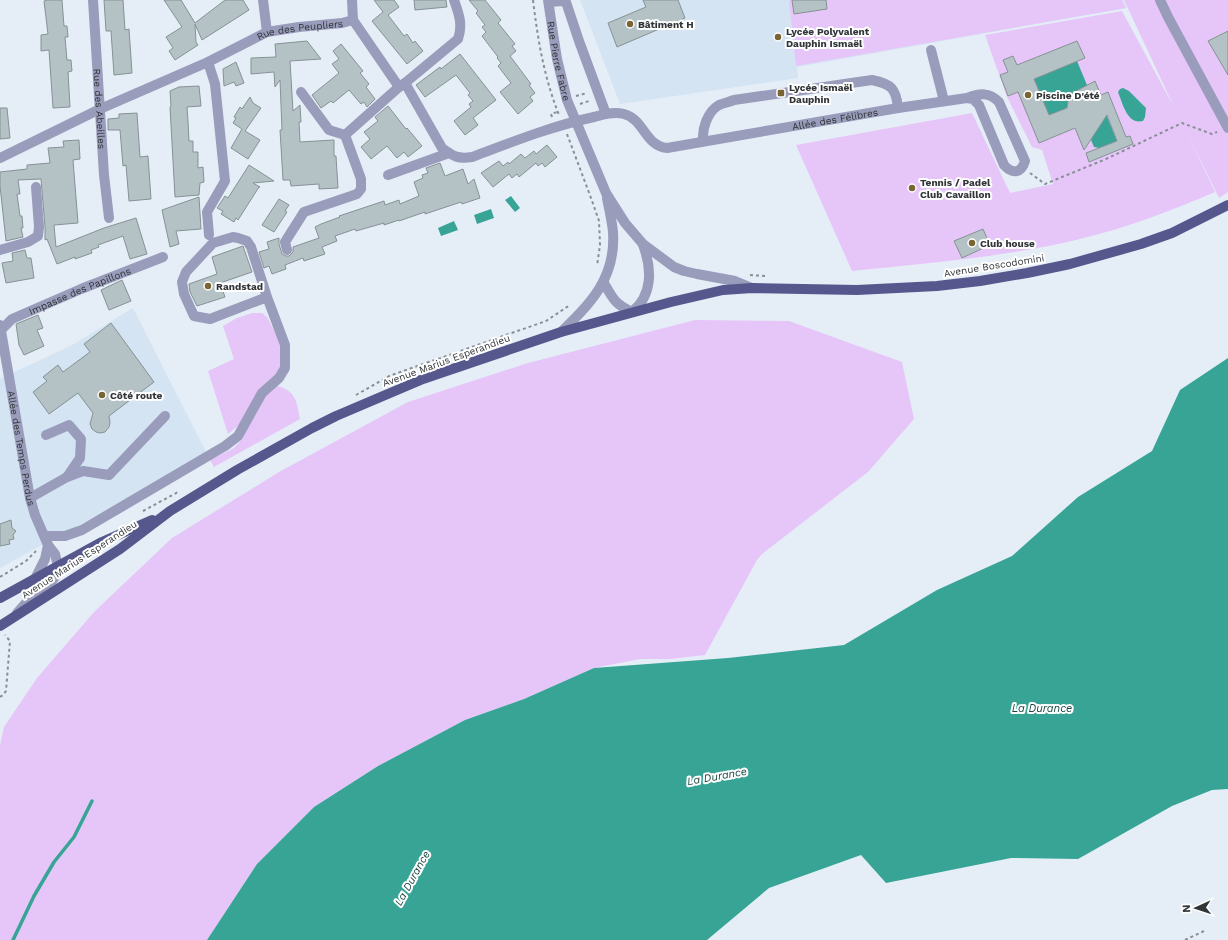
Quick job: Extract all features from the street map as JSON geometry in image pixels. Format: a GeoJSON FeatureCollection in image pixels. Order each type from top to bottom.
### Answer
{"type":"FeatureCollection","features":[{"type":"Feature","properties":{"kind":"main road","name":"Avenue Boscodomini"},"geometry":{"type":"LineString","coordinates":[[752,288],[857,290],[937,286],[1027,273],[1070,264],[1141,244],[1172,233],[1228,205]]}},
{"type":"Feature","properties":{"kind":"main road","name":"Avenue Marius Esperandieu"},"geometry":{"type":"LineString","coordinates":[[2,629],[14,616],[120,548],[170,511],[312,428],[362,404],[423,379],[561,332],[708,293],[752,288]]}},
{"type":"Feature","properties":{"kind":"main road","name":"Avenue Marius Esperandieu"},"geometry":{"type":"LineString","coordinates":[[0,598],[88,550],[170,511]]}},
{"type":"Feature","properties":{"kind":"street","name":"Rue des Abeilles"},"geometry":{"type":"LineString","coordinates":[[94,0],[104,175],[109,218]]}},
{"type":"Feature","properties":{"kind":"street"},"geometry":{"type":"LineString","coordinates":[[263,0],[267,32]]}},
{"type":"Feature","properties":{"kind":"street"},"geometry":{"type":"LineString","coordinates":[[352,0],[353,20]]}},
{"type":"Feature","properties":{"kind":"street"},"geometry":{"type":"LineString","coordinates":[[345,135],[402,85],[458,39],[461,31],[460,17],[454,0]]}},
{"type":"Feature","properties":{"kind":"street"},"geometry":{"type":"LineString","coordinates":[[1160,0],[1225,129]]}},
{"type":"Feature","properties":{"kind":"street"},"geometry":{"type":"LineString","coordinates":[[388,175],[449,153],[461,158],[472,157],[562,124],[606,114],[578,41],[566,2],[548,1]]}},
{"type":"Feature","properties":{"kind":"street","name":"Rue Pierre Fabre"},"geometry":{"type":"LineString","coordinates":[[548,1],[560,74],[567,100],[606,193]]}},
{"type":"Feature","properties":{"kind":"street","name":"Rue des Peupliers"},"geometry":{"type":"LineString","coordinates":[[0,158],[100,109],[208,62],[267,32],[342,23],[353,20],[357,28],[402,85],[442,148],[449,153]]}},
{"type":"Feature","properties":{"kind":"street"},"geometry":{"type":"LineString","coordinates":[[932,50],[944,101]]}},
{"type":"Feature","properties":{"kind":"street"},"geometry":{"type":"LineString","coordinates":[[208,62],[215,84],[225,181],[207,212],[209,235]]}},
{"type":"Feature","properties":{"kind":"street"},"geometry":{"type":"LineString","coordinates":[[703,141],[702,132],[711,112],[718,106],[734,100],[872,80],[885,83],[894,91],[898,108]]}},
{"type":"Feature","properties":{"kind":"street"},"geometry":{"type":"LineString","coordinates":[[301,92],[329,130],[345,135]]}},
{"type":"Feature","properties":{"kind":"street","name":"Allée des Félibres"},"geometry":{"type":"LineString","coordinates":[[606,114],[615,112],[630,116],[638,122],[654,144],[662,148],[675,148],[703,141],[898,108],[967,98],[976,94],[983,94],[993,96],[999,102],[1023,156],[1023,166]]}},
{"type":"Feature","properties":{"kind":"street"},"geometry":{"type":"LineString","coordinates":[[967,98],[973,99],[979,105],[1004,165],[1009,171],[1014,172],[1019,171],[1023,166]]}},
{"type":"Feature","properties":{"kind":"street"},"geometry":{"type":"LineString","coordinates":[[287,250],[285,242],[304,212],[357,194],[361,189],[361,179],[345,135]]}},
{"type":"Feature","properties":{"kind":"street"},"geometry":{"type":"LineString","coordinates":[[0,250],[28,242],[38,236],[40,227],[36,186]]}},
{"type":"Feature","properties":{"kind":"street"},"geometry":{"type":"LineString","coordinates":[[606,193],[625,223],[643,244],[664,261],[684,271],[735,281],[752,288]]}},
{"type":"Feature","properties":{"kind":"street"},"geometry":{"type":"LineString","coordinates":[[561,332],[591,302],[604,283],[610,262],[613,243],[613,232],[606,193]]}},
{"type":"Feature","properties":{"kind":"street"},"geometry":{"type":"LineString","coordinates":[[35,579],[45,559],[46,541],[82,530],[211,454],[238,436],[262,393],[279,378],[285,368],[285,345],[267,297],[251,247],[247,241],[233,238],[213,243],[186,272],[182,282],[184,294],[194,316],[210,319],[267,297]]}},
{"type":"Feature","properties":{"kind":"street"},"geometry":{"type":"LineString","coordinates":[[604,283],[612,298],[620,306],[632,312],[638,307],[644,298],[649,282],[648,263],[643,244]]}},
{"type":"Feature","properties":{"kind":"street","name":"Impasse des Papillons"},"geometry":{"type":"LineString","coordinates":[[1,334],[12,319],[81,289],[163,257]]}},
{"type":"Feature","properties":{"kind":"street","name":"Allée des Temps Perdus"},"geometry":{"type":"LineString","coordinates":[[1,334],[30,498],[35,515],[46,541],[55,554],[58,566]]}},
{"type":"Feature","properties":{"kind":"street"},"geometry":{"type":"LineString","coordinates":[[30,498],[67,477],[83,471],[109,475],[165,416]]}},
{"type":"Feature","properties":{"kind":"street"},"geometry":{"type":"LineString","coordinates":[[46,435],[69,426],[81,439],[80,458],[67,477]]}},
{"type":"Feature","properties":{"kind":"street"},"geometry":{"type":"LineString","coordinates":[[55,554],[67,556],[88,550]]}},
{"type":"Feature","properties":{"kind":"street"},"geometry":{"type":"LineString","coordinates":[[14,616],[34,595],[52,581],[57,574],[58,566]]}},
{"type":"Feature","properties":{"kind":"path"},"geometry":{"type":"LineString","coordinates":[[533,0],[542,59],[553,101],[592,198],[599,221],[600,245],[596,271]]}},
{"type":"Feature","properties":{"kind":"path"},"geometry":{"type":"LineString","coordinates":[[1023,166],[1045,184],[1106,159],[1182,123],[1212,134],[1225,129]]}},
{"type":"Feature","properties":{"kind":"path"},"geometry":{"type":"LineString","coordinates":[[750,275],[765,276]]}},
{"type":"Feature","properties":{"kind":"path"},"geometry":{"type":"LineString","coordinates":[[565,310],[571,305]]}},
{"type":"Feature","properties":{"kind":"path"},"geometry":{"type":"LineString","coordinates":[[0,577],[26,561],[46,541]]}},
{"type":"Feature","properties":{"kind":"path"},"geometry":{"type":"LineString","coordinates":[[0,697],[4,695],[6,691],[10,641],[2,629]]}},
{"type":"Feature","properties":{"kind":"path"},"geometry":{"type":"LineString","coordinates":[[1185,940],[1204,931]]}},
{"type":"Feature","properties":{"kind":"shaded area","name":"Lycée Polyvalent Dauphin Ismaël"},"geometry":{"type":"Polygon","coordinates":[[[580,0],[1123,0],[1127,8],[797,67],[798,78],[620,104],[580,0]]]}},
{"type":"Feature","properties":{"kind":"shaded area"},"geometry":{"type":"Polygon","coordinates":[[[789,0],[1122,0],[1126,8],[796,66],[789,0]]]}},
{"type":"Feature","properties":{"kind":"shaded area"},"geometry":{"type":"Polygon","coordinates":[[[1124,0],[1228,0],[1228,192],[1219,198],[1187,133],[1215,192],[1114,230],[1080,239],[996,255],[852,271],[796,145],[972,113],[1010,193],[1053,184],[1042,150],[1032,147],[1007,97],[985,35],[1122,11],[1174,107],[1124,0]]]}},
{"type":"Feature","properties":{"kind":"shaded area"},"geometry":{"type":"Polygon","coordinates":[[[133,308],[207,454],[0,568],[0,379],[74,344],[133,308]]]}},
{"type":"Feature","properties":{"kind":"shaded area"},"geometry":{"type":"Polygon","coordinates":[[[252,313],[262,313],[267,317],[277,336],[282,353],[282,367],[275,376],[260,388],[238,426],[228,434],[208,371],[234,359],[223,326],[237,318],[252,313]]]}},
{"type":"Feature","properties":{"kind":"shaded area"},"geometry":{"type":"Polygon","coordinates":[[[695,320],[789,321],[902,362],[914,419],[868,472],[762,554],[757,560],[705,655],[670,659],[640,659],[594,668],[524,699],[465,720],[378,766],[314,807],[257,864],[207,940],[0,940],[0,745],[4,727],[37,678],[94,612],[172,538],[279,472],[408,402],[528,363],[695,320]]]}},
{"type":"Feature","properties":{"kind":"shaded area"},"geometry":{"type":"Polygon","coordinates":[[[277,386],[292,394],[300,419],[214,467],[210,460],[234,448],[241,440],[258,401],[277,386]]]}},
{"type":"Feature","properties":{"kind":"water"},"geometry":{"type":"Polygon","coordinates":[[[1077,61],[1087,85],[1069,95],[1067,108],[1049,115],[1034,79],[1077,61]]]}},
{"type":"Feature","properties":{"kind":"water"},"geometry":{"type":"Polygon","coordinates":[[[1123,88],[1129,91],[1146,108],[1143,121],[1133,120],[1129,117],[1118,92],[1123,88]]]}},
{"type":"Feature","properties":{"kind":"water"},"geometry":{"type":"Polygon","coordinates":[[[1105,112],[1117,141],[1099,148],[1094,147],[1091,140],[1105,112]]]}},
{"type":"Feature","properties":{"kind":"water"},"geometry":{"type":"Polygon","coordinates":[[[511,196],[520,208],[515,212],[505,200],[511,196]]]}},
{"type":"Feature","properties":{"kind":"water"},"geometry":{"type":"Polygon","coordinates":[[[491,209],[494,218],[477,224],[474,215],[491,209]]]}},
{"type":"Feature","properties":{"kind":"water"},"geometry":{"type":"Polygon","coordinates":[[[454,221],[458,230],[441,236],[438,228],[454,221]]]}},
{"type":"Feature","properties":{"kind":"water","name":"La Durance"},"geometry":{"type":"Polygon","coordinates":[[[1228,358],[1228,789],[1212,790],[1172,806],[1078,859],[1011,858],[886,883],[861,855],[769,888],[707,940],[207,940],[257,864],[314,807],[378,766],[465,720],[524,699],[594,668],[728,658],[844,645],[937,590],[1012,556],[1078,497],[1152,451],[1180,390],[1228,358]]]}},
{"type":"Feature","properties":{"kind":"building"},"geometry":{"type":"Polygon","coordinates":[[[62,0],[64,26],[67,26],[68,37],[65,37],[67,60],[71,60],[72,71],[68,72],[70,107],[53,108],[49,50],[41,51],[41,35],[48,34],[44,1],[62,0]]]}},
{"type":"Feature","properties":{"kind":"building"},"geometry":{"type":"Polygon","coordinates":[[[104,0],[123,0],[125,30],[129,29],[132,73],[114,75],[111,31],[106,31],[104,0]]]}},
{"type":"Feature","properties":{"kind":"building"},"geometry":{"type":"Polygon","coordinates":[[[164,0],[181,0],[195,23],[225,0],[243,0],[249,10],[202,40],[195,24],[196,42],[198,45],[175,60],[169,51],[173,48],[166,37],[182,27],[164,0]]]}},
{"type":"Feature","properties":{"kind":"building"},"geometry":{"type":"Polygon","coordinates":[[[374,0],[394,0],[399,7],[388,15],[404,36],[407,34],[413,43],[415,41],[423,51],[407,64],[372,21],[383,12],[374,0]]]}},
{"type":"Feature","properties":{"kind":"building"},"geometry":{"type":"Polygon","coordinates":[[[414,0],[446,0],[447,7],[415,10],[414,0]]]}},
{"type":"Feature","properties":{"kind":"building"},"geometry":{"type":"Polygon","coordinates":[[[469,0],[485,0],[501,20],[498,23],[515,44],[512,46],[516,51],[510,56],[531,84],[529,85],[535,93],[530,97],[533,101],[518,114],[500,92],[511,83],[498,66],[501,63],[497,58],[498,57],[482,36],[486,32],[482,27],[485,25],[476,13],[478,11],[469,0]]]}},
{"type":"Feature","properties":{"kind":"building","name":"Bâtiment H"},"geometry":{"type":"Polygon","coordinates":[[[643,0],[678,0],[685,18],[617,47],[608,23],[646,7],[643,0]]]}},
{"type":"Feature","properties":{"kind":"building"},"geometry":{"type":"Polygon","coordinates":[[[792,0],[826,0],[827,9],[794,14],[792,0]]]}},
{"type":"Feature","properties":{"kind":"building"},"geometry":{"type":"Polygon","coordinates":[[[1228,31],[1228,75],[1208,41],[1228,31]]]}},
{"type":"Feature","properties":{"kind":"building"},"geometry":{"type":"Polygon","coordinates":[[[307,41],[321,59],[290,61],[293,111],[300,105],[300,142],[334,140],[334,156],[336,156],[338,188],[319,189],[319,184],[291,186],[290,180],[283,180],[280,130],[282,130],[280,80],[275,87],[274,72],[251,74],[251,58],[276,57],[275,44],[307,41]]]}},
{"type":"Feature","properties":{"kind":"building"},"geometry":{"type":"Polygon","coordinates":[[[1077,41],[1085,58],[1034,79],[1049,115],[1067,108],[1069,95],[1095,81],[1101,95],[1108,92],[1126,137],[1130,136],[1133,144],[1089,162],[1086,153],[1117,141],[1107,115],[1084,150],[1075,128],[1039,143],[1018,92],[1008,96],[1000,75],[1008,72],[1003,60],[1013,56],[1017,65],[1077,41]]]}},
{"type":"Feature","properties":{"kind":"building"},"geometry":{"type":"Polygon","coordinates":[[[341,44],[363,71],[360,73],[369,84],[366,87],[375,99],[367,107],[364,102],[361,104],[349,90],[333,103],[331,101],[321,108],[312,95],[339,73],[332,64],[339,59],[333,51],[341,44]]]}},
{"type":"Feature","properties":{"kind":"building"},"geometry":{"type":"Polygon","coordinates":[[[460,54],[496,100],[473,118],[478,125],[465,135],[454,121],[471,107],[469,104],[473,101],[468,95],[470,93],[456,75],[425,97],[416,85],[440,67],[441,69],[460,54]]]}},
{"type":"Feature","properties":{"kind":"building"},"geometry":{"type":"Polygon","coordinates":[[[236,62],[244,83],[236,86],[234,82],[224,86],[223,69],[236,62]]]}},
{"type":"Feature","properties":{"kind":"building"},"geometry":{"type":"Polygon","coordinates":[[[199,86],[201,106],[187,107],[189,141],[193,141],[193,152],[198,152],[198,168],[203,167],[204,182],[200,183],[199,195],[175,197],[170,91],[179,87],[199,86]]]}},
{"type":"Feature","properties":{"kind":"building"},"geometry":{"type":"Polygon","coordinates":[[[250,97],[253,103],[261,108],[245,131],[260,140],[248,159],[231,148],[242,129],[233,123],[236,118],[234,117],[240,107],[242,109],[250,97]]]}},
{"type":"Feature","properties":{"kind":"building"},"geometry":{"type":"Polygon","coordinates":[[[388,106],[422,146],[408,157],[404,152],[397,158],[387,146],[371,159],[361,147],[370,139],[364,132],[378,121],[375,117],[388,106]]]}},
{"type":"Feature","properties":{"kind":"building"},"geometry":{"type":"Polygon","coordinates":[[[0,108],[7,108],[10,138],[0,139],[0,108]]]}},
{"type":"Feature","properties":{"kind":"building"},"geometry":{"type":"Polygon","coordinates":[[[137,113],[140,157],[148,156],[151,199],[129,201],[126,165],[123,166],[120,130],[108,130],[108,119],[119,118],[119,114],[137,113]]]}},
{"type":"Feature","properties":{"kind":"building"},"geometry":{"type":"Polygon","coordinates":[[[79,140],[80,159],[73,160],[78,223],[54,225],[56,247],[104,228],[136,218],[147,254],[130,259],[123,236],[98,245],[99,247],[91,250],[92,253],[75,259],[75,257],[57,264],[47,239],[45,240],[41,179],[18,180],[20,194],[17,194],[20,216],[22,216],[23,228],[21,228],[23,237],[6,241],[0,186],[0,172],[27,169],[27,165],[50,163],[48,148],[64,147],[63,141],[79,140]]]}},
{"type":"Feature","properties":{"kind":"building"},"geometry":{"type":"Polygon","coordinates":[[[547,145],[557,157],[545,167],[542,163],[538,166],[536,163],[519,177],[517,174],[512,178],[509,174],[493,187],[481,173],[499,161],[503,166],[508,162],[509,164],[521,154],[525,158],[534,151],[536,154],[547,145]]]}},
{"type":"Feature","properties":{"kind":"building"},"geometry":{"type":"Polygon","coordinates":[[[440,163],[445,176],[463,169],[468,184],[474,179],[480,198],[462,204],[461,202],[425,214],[425,212],[384,225],[384,223],[356,231],[355,229],[335,236],[337,241],[322,247],[325,254],[304,261],[303,258],[285,265],[286,269],[272,274],[269,266],[264,268],[259,252],[269,249],[267,242],[279,238],[282,254],[289,256],[293,252],[293,247],[319,238],[315,227],[321,224],[340,217],[339,216],[384,201],[385,205],[399,200],[400,204],[419,196],[414,182],[423,178],[422,175],[428,173],[426,168],[440,163]]]}},
{"type":"Feature","properties":{"kind":"building"},"geometry":{"type":"Polygon","coordinates":[[[249,165],[274,181],[253,183],[260,187],[238,220],[236,218],[234,222],[221,214],[223,211],[217,208],[225,196],[228,198],[249,165]]]}},
{"type":"Feature","properties":{"kind":"building"},"geometry":{"type":"Polygon","coordinates":[[[199,197],[201,229],[176,231],[179,244],[170,247],[162,210],[199,197]]]}},
{"type":"Feature","properties":{"kind":"building"},"geometry":{"type":"Polygon","coordinates":[[[279,199],[289,205],[285,211],[287,212],[274,232],[262,225],[279,199]]]}},
{"type":"Feature","properties":{"kind":"building","name":"Club house"},"geometry":{"type":"Polygon","coordinates":[[[983,229],[990,245],[962,258],[954,241],[983,229]]]}},
{"type":"Feature","properties":{"kind":"building"},"geometry":{"type":"Polygon","coordinates":[[[243,246],[252,272],[220,283],[225,297],[197,306],[190,292],[189,284],[217,274],[212,257],[243,246]]]}},
{"type":"Feature","properties":{"kind":"building"},"geometry":{"type":"Polygon","coordinates":[[[25,250],[27,258],[31,258],[34,278],[6,283],[2,263],[13,261],[12,253],[25,250]]]}},
{"type":"Feature","properties":{"kind":"building"},"geometry":{"type":"Polygon","coordinates":[[[122,280],[131,301],[109,310],[101,290],[122,280]]]}},
{"type":"Feature","properties":{"kind":"building"},"geometry":{"type":"Polygon","coordinates":[[[38,315],[43,328],[37,330],[44,346],[24,355],[19,345],[16,324],[38,315]]]}},
{"type":"Feature","properties":{"kind":"building"},"geometry":{"type":"Polygon","coordinates":[[[111,323],[154,382],[109,416],[109,427],[105,432],[100,433],[92,429],[90,424],[93,413],[78,393],[49,414],[33,392],[47,381],[43,377],[58,365],[63,372],[90,352],[84,344],[111,323]]]}},
{"type":"Feature","properties":{"kind":"building"},"geometry":{"type":"Polygon","coordinates":[[[11,520],[12,528],[16,531],[13,535],[14,539],[9,540],[10,544],[0,546],[0,524],[11,520]]]}},
{"type":"Feature","properties":{"kind":"waterway"},"geometry":{"type":"LineString","coordinates":[[13,940],[34,896],[54,862],[74,837],[92,801]]}},
{"type":"Feature","properties":{"kind":"place","name":"Bâtiment H"},"geometry":{"type":"Point","coordinates":[630,24]}},
{"type":"Feature","properties":{"kind":"place","name":"Lycée Polyvalent Dauphin Ismaël"},"geometry":{"type":"Point","coordinates":[778,37]}},
{"type":"Feature","properties":{"kind":"place","name":"Lycée Ismaël Dauphin"},"geometry":{"type":"Point","coordinates":[781,93]}},
{"type":"Feature","properties":{"kind":"place","name":"Piscine D'été"},"geometry":{"type":"Point","coordinates":[1028,95]}},
{"type":"Feature","properties":{"kind":"place","name":"Tennis / Padel Club Cavaillon"},"geometry":{"type":"Point","coordinates":[912,188]}},
{"type":"Feature","properties":{"kind":"place","name":"Club house"},"geometry":{"type":"Point","coordinates":[972,243]}},
{"type":"Feature","properties":{"kind":"place","name":"Randstad"},"geometry":{"type":"Point","coordinates":[208,286]}},
{"type":"Feature","properties":{"kind":"place","name":"Côté route"},"geometry":{"type":"Point","coordinates":[102,395]}}]}
